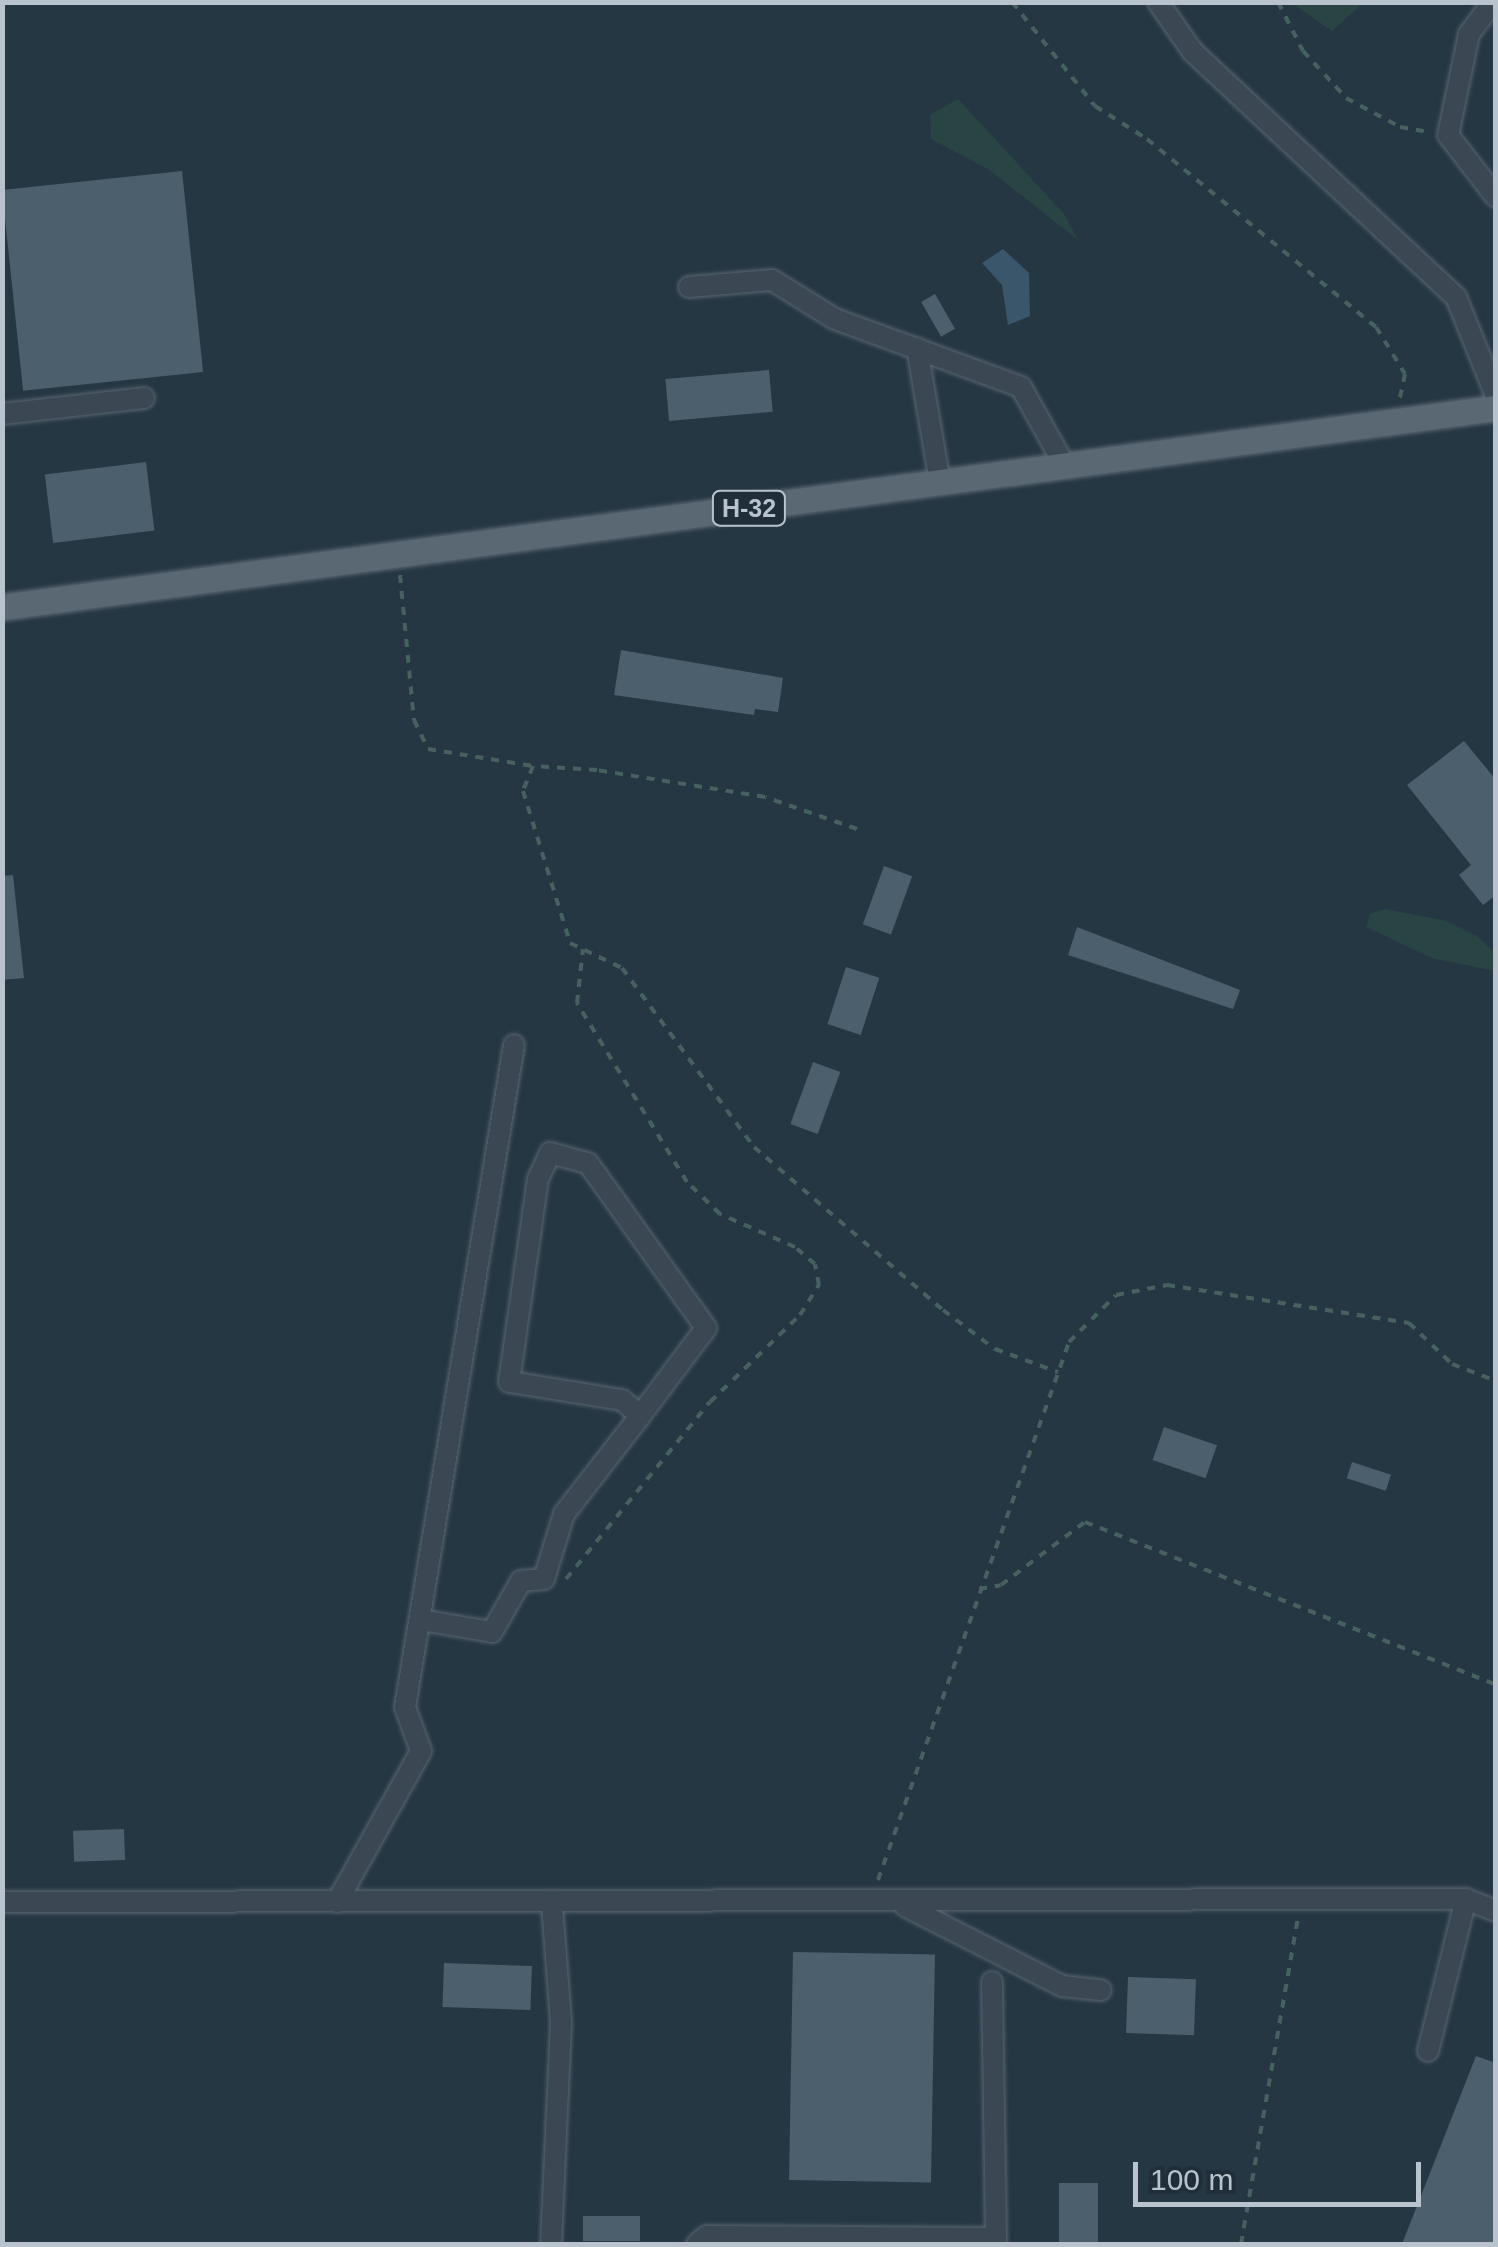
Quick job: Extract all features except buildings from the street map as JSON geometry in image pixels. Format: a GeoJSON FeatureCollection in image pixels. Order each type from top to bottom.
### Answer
{"type":"FeatureCollection","features":[{"type":"Feature","properties":{"kind":"main road","name":"Н-32"},"geometry":{"type":"LineString","coordinates":[[2,607],[1496,408]]}},
{"type":"Feature","properties":{"kind":"street"},"geometry":{"type":"LineString","coordinates":[[1158,2],[1193,52],[1456,297],[1496,396]]}},
{"type":"Feature","properties":{"kind":"street"},"geometry":{"type":"LineString","coordinates":[[1493,2],[1469,34],[1448,136],[1496,197]]}},
{"type":"Feature","properties":{"kind":"street"},"geometry":{"type":"LineString","coordinates":[[689,286],[772,280],[835,319],[1020,387],[1065,466]]}},
{"type":"Feature","properties":{"kind":"street"},"geometry":{"type":"LineString","coordinates":[[917,348],[940,482]]}},
{"type":"Feature","properties":{"kind":"street"},"geometry":{"type":"LineString","coordinates":[[2,414],[144,398]]}},
{"type":"Feature","properties":{"kind":"street"},"geometry":{"type":"LineString","coordinates":[[337,1902],[421,1751],[405,1707],[514,1045]]}},
{"type":"Feature","properties":{"kind":"street"},"geometry":{"type":"LineString","coordinates":[[421,1620],[492,1632],[521,1582],[544,1580],[564,1514],[640,1416],[706,1328],[588,1163],[550,1153],[538,1179],[509,1382],[622,1400],[640,1416]]}},
{"type":"Feature","properties":{"kind":"street"},"geometry":{"type":"LineString","coordinates":[[2,1902],[870,1904],[1466,1899],[1496,1911]]}},
{"type":"Feature","properties":{"kind":"street"},"geometry":{"type":"LineString","coordinates":[[1428,2051],[1466,1899]]}},
{"type":"Feature","properties":{"kind":"street"},"geometry":{"type":"LineString","coordinates":[[898,1903],[1062,1986],[1100,1990]]}},
{"type":"Feature","properties":{"kind":"street"},"geometry":{"type":"LineString","coordinates":[[551,2244],[562,2022],[552,1904]]}},
{"type":"Feature","properties":{"kind":"street"},"geometry":{"type":"LineString","coordinates":[[697,2244],[707,2236],[996,2241],[992,1982]]}},
{"type":"Feature","properties":{"kind":"path"},"geometry":{"type":"LineString","coordinates":[[1012,2],[1095,106],[1147,139],[1376,327],[1405,374],[1395,422]]}},
{"type":"Feature","properties":{"kind":"path"},"geometry":{"type":"LineString","coordinates":[[1278,2],[1303,50],[1346,98],[1400,127],[1448,136]]}},
{"type":"Feature","properties":{"kind":"path"},"geometry":{"type":"LineString","coordinates":[[399,554],[414,720],[428,749],[766,797],[857,829]]}},
{"type":"Feature","properties":{"kind":"path"},"geometry":{"type":"LineString","coordinates":[[533,766],[523,791],[527,820],[570,943],[622,968],[754,1147],[995,1349],[1058,1372]]}},
{"type":"Feature","properties":{"kind":"path"},"geometry":{"type":"LineString","coordinates":[[870,1904],[978,1589],[1070,1342],[1116,1295],[1167,1285],[1409,1322],[1452,1364],[1496,1381]]}},
{"type":"Feature","properties":{"kind":"path"},"geometry":{"type":"LineString","coordinates":[[978,1589],[1001,1585],[1086,1522],[1496,1685]]}},
{"type":"Feature","properties":{"kind":"path"},"geometry":{"type":"LineString","coordinates":[[1241,2244],[1271,2104],[1300,1901]]}},
{"type":"Feature","properties":{"kind":"green space"},"geometry":{"type":"Polygon","coordinates":[[[1363,2],[1332,31],[1292,3],[1363,2]]]}},
{"type":"Feature","properties":{"kind":"green space"},"geometry":{"type":"Polygon","coordinates":[[[958,99],[1064,214],[1078,240],[988,169],[931,139],[930,115],[958,99]]]}},
{"type":"Feature","properties":{"kind":"green space"},"geometry":{"type":"Polygon","coordinates":[[[1385,909],[1447,921],[1477,936],[1495,953],[1495,971],[1432,958],[1366,927],[1370,914],[1385,909]]]}},
{"type":"Feature","properties":{"kind":"water"},"geometry":{"type":"Polygon","coordinates":[[[1003,249],[1029,273],[1030,316],[1008,325],[1002,285],[982,263],[1003,249]]]}}]}
